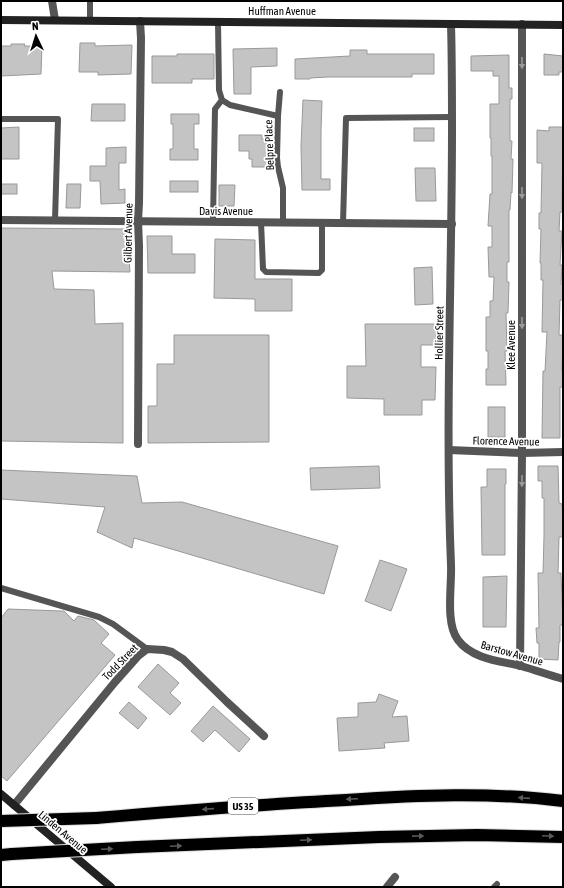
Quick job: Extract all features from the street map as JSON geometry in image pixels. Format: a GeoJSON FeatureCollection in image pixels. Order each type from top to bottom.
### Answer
{"type":"FeatureCollection","features":[{"type":"Feature","properties":{"kind":"highway","name":"US 35"},"geometry":{"type":"LineString","coordinates":[[1,821],[96,818],[391,797],[492,795],[563,801]]}},
{"type":"Feature","properties":{"kind":"highway"},"geometry":{"type":"LineString","coordinates":[[7,855],[137,847],[379,837],[477,835],[563,837]]}},
{"type":"Feature","properties":{"kind":"street"},"geometry":{"type":"LineString","coordinates":[[52,1],[55,20]]}},
{"type":"Feature","properties":{"kind":"street","name":"Huffman Avenue"},"geometry":{"type":"LineString","coordinates":[[1,20],[563,25]]}},
{"type":"Feature","properties":{"kind":"street","name":"Gilbert Avenue"},"geometry":{"type":"LineString","coordinates":[[138,444],[140,21]]}},
{"type":"Feature","properties":{"kind":"street","name":"Hollier Street"},"geometry":{"type":"LineString","coordinates":[[451,24],[452,224],[448,496],[451,569],[450,617],[452,631],[458,641]]}},
{"type":"Feature","properties":{"kind":"street","name":"Klee Avenue"},"geometry":{"type":"LineString","coordinates":[[520,666],[522,454],[522,24]]}},
{"type":"Feature","properties":{"kind":"street","name":"Davis Avenue"},"geometry":{"type":"LineString","coordinates":[[1,220],[452,224]]}},
{"type":"Feature","properties":{"kind":"street","name":"Florence Avenue"},"geometry":{"type":"LineString","coordinates":[[449,450],[522,454],[563,452]]}},
{"type":"Feature","properties":{"kind":"street","name":"Barstow Avenue"},"geometry":{"type":"LineString","coordinates":[[458,641],[468,650],[477,655],[563,679]]}},
{"type":"Feature","properties":{"kind":"street","name":"Todd Street"},"geometry":{"type":"LineString","coordinates":[[14,805],[115,682],[138,656],[147,650],[164,650],[172,652],[183,659],[264,736]]}},
{"type":"Feature","properties":{"kind":"street","name":"Linden Avenue"},"geometry":{"type":"LineString","coordinates":[[1,794],[111,887]]}},
{"type":"Feature","properties":{"kind":"street"},"geometry":{"type":"LineString","coordinates":[[387,887],[395,877]]}},
{"type":"Feature","properties":{"kind":"lane"},"geometry":{"type":"LineString","coordinates":[[90,1],[90,21]]}},
{"type":"Feature","properties":{"kind":"lane"},"geometry":{"type":"LineString","coordinates":[[218,22],[219,90],[222,100],[230,106],[278,116]]}},
{"type":"Feature","properties":{"kind":"lane","name":"Belpre Place"},"geometry":{"type":"LineString","coordinates":[[280,92],[277,158],[283,188],[283,222]]}},
{"type":"Feature","properties":{"kind":"lane"},"geometry":{"type":"LineString","coordinates":[[213,222],[215,109],[222,100]]}},
{"type":"Feature","properties":{"kind":"lane"},"geometry":{"type":"LineString","coordinates":[[343,223],[346,118],[452,117]]}},
{"type":"Feature","properties":{"kind":"lane"},"geometry":{"type":"LineString","coordinates":[[1,119],[58,120],[55,220]]}},
{"type":"Feature","properties":{"kind":"lane"},"geometry":{"type":"LineString","coordinates":[[261,222],[264,269],[266,272],[319,273],[322,270],[322,222]]}},
{"type":"Feature","properties":{"kind":"lane"},"geometry":{"type":"LineString","coordinates":[[1,588],[99,616],[113,624],[147,650]]}},
{"type":"Feature","properties":{"kind":"building"},"geometry":{"type":"Polygon","coordinates":[[[80,43],[95,43],[95,46],[132,45],[131,74],[98,75],[98,72],[79,72],[80,43]]]}},
{"type":"Feature","properties":{"kind":"building"},"geometry":{"type":"Polygon","coordinates":[[[11,44],[42,46],[41,74],[1,76],[1,46],[11,46],[11,44]]]}},
{"type":"Feature","properties":{"kind":"building"},"geometry":{"type":"Polygon","coordinates":[[[277,48],[277,66],[251,67],[251,94],[234,94],[233,49],[277,48]]]}},
{"type":"Feature","properties":{"kind":"building"},"geometry":{"type":"Polygon","coordinates":[[[350,50],[367,50],[367,54],[434,54],[434,74],[412,74],[412,77],[328,77],[295,79],[295,59],[350,56],[350,50]]]}},
{"type":"Feature","properties":{"kind":"building"},"geometry":{"type":"Polygon","coordinates":[[[177,54],[214,54],[214,79],[192,79],[192,83],[152,83],[152,56],[177,56],[177,54]]]}},
{"type":"Feature","properties":{"kind":"building"},"geometry":{"type":"Polygon","coordinates":[[[544,54],[563,56],[563,72],[559,72],[559,75],[544,75],[544,54]]]}},
{"type":"Feature","properties":{"kind":"building"},"geometry":{"type":"Polygon","coordinates":[[[509,55],[509,88],[512,88],[512,99],[510,99],[510,141],[512,141],[511,159],[513,159],[512,193],[511,192],[509,210],[509,262],[507,262],[507,282],[509,282],[508,313],[506,313],[506,385],[486,385],[488,351],[486,351],[486,317],[490,317],[490,301],[493,301],[494,277],[489,277],[488,247],[492,247],[492,226],[488,226],[490,194],[492,194],[490,104],[499,104],[499,76],[493,76],[493,71],[471,71],[471,56],[509,55]]]}},
{"type":"Feature","properties":{"kind":"building"},"geometry":{"type":"Polygon","coordinates":[[[303,100],[322,101],[321,179],[330,179],[330,190],[302,190],[301,146],[303,100]]]}},
{"type":"Feature","properties":{"kind":"building"},"geometry":{"type":"Polygon","coordinates":[[[92,104],[125,104],[125,121],[91,121],[92,104]]]}},
{"type":"Feature","properties":{"kind":"building"},"geometry":{"type":"Polygon","coordinates":[[[171,114],[199,114],[199,124],[194,124],[194,149],[198,149],[198,160],[170,160],[170,149],[173,149],[173,124],[171,124],[171,114]]]}},
{"type":"Feature","properties":{"kind":"building"},"geometry":{"type":"Polygon","coordinates":[[[19,127],[19,159],[1,159],[1,128],[19,127]]]}},
{"type":"Feature","properties":{"kind":"building"},"geometry":{"type":"Polygon","coordinates":[[[549,127],[563,127],[562,212],[560,212],[559,231],[562,231],[560,265],[562,265],[561,284],[563,284],[563,300],[560,300],[559,335],[563,335],[563,387],[560,387],[560,438],[542,438],[543,371],[545,371],[547,332],[542,332],[543,280],[541,280],[541,229],[539,229],[539,213],[541,213],[542,163],[537,163],[537,130],[549,131],[549,127]]]}},
{"type":"Feature","properties":{"kind":"building"},"geometry":{"type":"Polygon","coordinates":[[[414,128],[434,128],[434,141],[414,141],[414,128]]]}},
{"type":"Feature","properties":{"kind":"building"},"geometry":{"type":"Polygon","coordinates":[[[239,135],[262,135],[262,139],[272,139],[272,152],[268,152],[268,167],[252,167],[252,159],[249,159],[249,151],[239,151],[239,135]]]}},
{"type":"Feature","properties":{"kind":"building"},"geometry":{"type":"Polygon","coordinates":[[[126,147],[126,163],[119,163],[119,190],[125,189],[125,203],[101,204],[100,181],[90,181],[90,166],[106,166],[106,148],[126,147]]]}},
{"type":"Feature","properties":{"kind":"building"},"geometry":{"type":"Polygon","coordinates":[[[415,168],[435,168],[436,201],[416,201],[415,168]]]}},
{"type":"Feature","properties":{"kind":"building"},"geometry":{"type":"Polygon","coordinates":[[[170,181],[198,181],[198,192],[170,192],[170,181]]]}},
{"type":"Feature","properties":{"kind":"building"},"geometry":{"type":"Polygon","coordinates":[[[1,184],[17,184],[17,194],[1,194],[1,184]]]}},
{"type":"Feature","properties":{"kind":"building"},"geometry":{"type":"Polygon","coordinates":[[[67,184],[81,184],[80,208],[66,208],[67,184]]]}},
{"type":"Feature","properties":{"kind":"building"},"geometry":{"type":"Polygon","coordinates":[[[219,185],[235,185],[234,206],[219,206],[219,185]]]}},
{"type":"Feature","properties":{"kind":"building"},"geometry":{"type":"Polygon","coordinates":[[[1,228],[127,229],[130,272],[52,271],[54,289],[94,290],[95,324],[123,323],[123,443],[1,441],[1,228]]]}},
{"type":"Feature","properties":{"kind":"building"},"geometry":{"type":"Polygon","coordinates":[[[147,236],[172,236],[172,254],[195,254],[195,273],[148,273],[147,236]]]}},
{"type":"Feature","properties":{"kind":"building"},"geometry":{"type":"Polygon","coordinates":[[[215,239],[255,240],[255,279],[292,279],[292,311],[255,311],[255,299],[214,298],[215,239]]]}},
{"type":"Feature","properties":{"kind":"building"},"geometry":{"type":"Polygon","coordinates":[[[432,267],[433,304],[415,305],[414,268],[432,267]]]}},
{"type":"Feature","properties":{"kind":"building"},"geometry":{"type":"Polygon","coordinates":[[[365,324],[436,324],[436,345],[421,345],[421,367],[436,367],[435,400],[422,400],[422,415],[384,415],[384,399],[347,398],[347,366],[366,366],[365,324]]]}},
{"type":"Feature","properties":{"kind":"building"},"geometry":{"type":"Polygon","coordinates":[[[174,335],[269,335],[269,442],[148,443],[148,406],[157,406],[157,364],[174,364],[174,335]]]}},
{"type":"Feature","properties":{"kind":"building"},"geometry":{"type":"Polygon","coordinates":[[[488,407],[505,407],[505,437],[488,437],[488,407]]]}},
{"type":"Feature","properties":{"kind":"building"},"geometry":{"type":"Polygon","coordinates":[[[379,466],[380,488],[311,490],[310,468],[379,466]]]}},
{"type":"Feature","properties":{"kind":"building"},"geometry":{"type":"Polygon","coordinates":[[[538,466],[558,466],[559,503],[563,506],[563,537],[559,537],[558,573],[561,573],[563,625],[560,625],[558,660],[539,659],[539,643],[537,643],[536,628],[539,628],[538,573],[543,573],[544,536],[544,498],[542,498],[542,481],[538,481],[538,466]]]}},
{"type":"Feature","properties":{"kind":"building"},"geometry":{"type":"Polygon","coordinates":[[[487,469],[506,469],[505,555],[482,555],[481,487],[487,487],[487,469]]]}},
{"type":"Feature","properties":{"kind":"building"},"geometry":{"type":"Polygon","coordinates":[[[1,470],[137,476],[142,503],[182,502],[338,546],[324,594],[134,538],[132,548],[97,532],[105,507],[1,499],[1,470]]]}},
{"type":"Feature","properties":{"kind":"building"},"geometry":{"type":"Polygon","coordinates":[[[380,560],[407,569],[391,611],[365,601],[380,560]]]}},
{"type":"Feature","properties":{"kind":"building"},"geometry":{"type":"Polygon","coordinates":[[[507,576],[506,627],[483,627],[483,577],[507,576]]]}},
{"type":"Feature","properties":{"kind":"building"},"geometry":{"type":"Polygon","coordinates":[[[8,609],[64,611],[74,621],[78,616],[94,620],[109,634],[101,643],[115,655],[7,781],[1,776],[1,618],[8,609]]]}},
{"type":"Feature","properties":{"kind":"building"},"geometry":{"type":"Polygon","coordinates":[[[158,664],[179,683],[170,693],[181,703],[170,715],[138,687],[158,664]]]}},
{"type":"Feature","properties":{"kind":"building"},"geometry":{"type":"Polygon","coordinates":[[[379,694],[398,701],[392,717],[407,716],[409,741],[384,743],[385,748],[339,751],[337,718],[358,717],[358,703],[376,702],[379,694]]]}},
{"type":"Feature","properties":{"kind":"building"},"geometry":{"type":"Polygon","coordinates":[[[129,702],[147,718],[138,729],[119,713],[129,702]]]}},
{"type":"Feature","properties":{"kind":"building"},"geometry":{"type":"Polygon","coordinates":[[[213,706],[250,739],[239,752],[215,730],[203,742],[191,731],[213,706]]]}}]}
